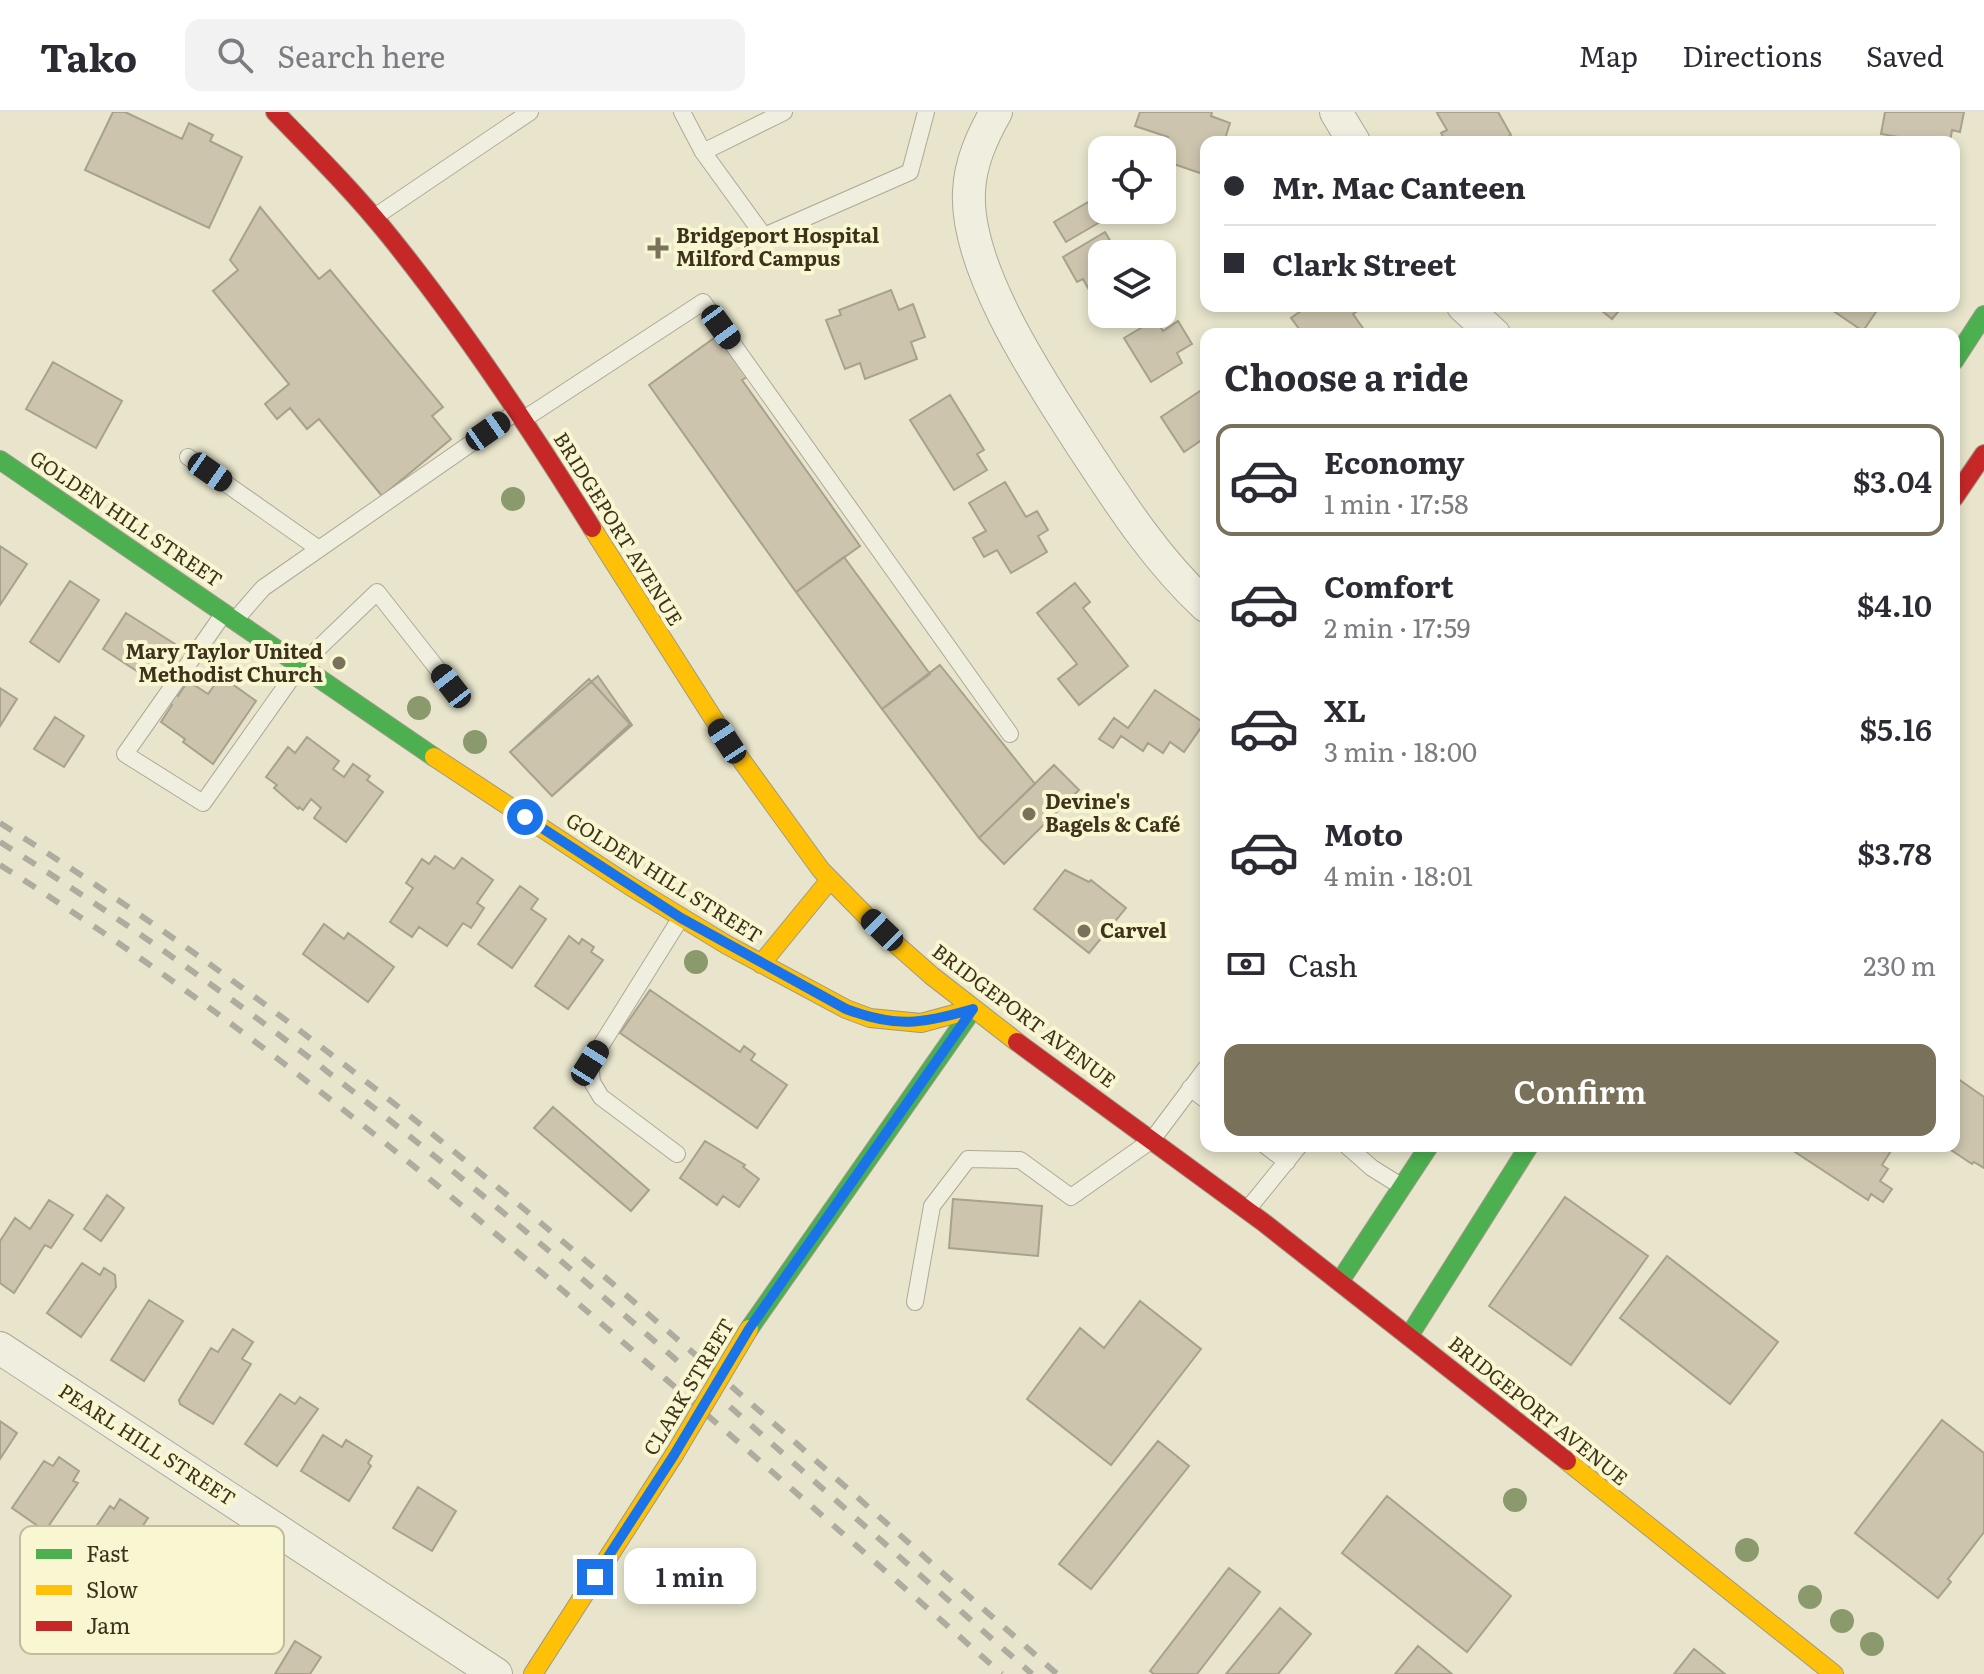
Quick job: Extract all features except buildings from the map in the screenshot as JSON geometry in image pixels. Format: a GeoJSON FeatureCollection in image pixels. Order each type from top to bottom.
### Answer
{"type":"FeatureCollection","features":[{"type":"Feature","properties":{"kind":"main road","name":"BRIDGEPORT AVENUE"},"geometry":{"type":"LineString","coordinates":[[275,112],[324,160],[374,217],[455,320],[520,416],[744,767],[829,881],[899,948],[973,1009],[1340,1281],[1834,1674]]}},
{"type":"Feature","properties":{"kind":"main road"},"geometry":{"type":"LineString","coordinates":[[1960,352],[1984,315]]}},
{"type":"Feature","properties":{"kind":"main road"},"geometry":{"type":"LineString","coordinates":[[1960,489],[1984,454]]}},
{"type":"Feature","properties":{"kind":"main road","name":"GOLDEN HILL STREET"},"geometry":{"type":"LineString","coordinates":[[0,460],[385,725],[681,918],[761,964],[846,1009],[870,1018],[921,1023],[973,1009]]}},
{"type":"Feature","properties":{"kind":"main road"},"geometry":{"type":"LineString","coordinates":[[761,964],[829,881]]}},
{"type":"Feature","properties":{"kind":"main road","name":"CLARK STREET"},"geometry":{"type":"LineString","coordinates":[[533,1674],[674,1455],[749,1329],[973,1009]]}},
{"type":"Feature","properties":{"kind":"main road"},"geometry":{"type":"LineString","coordinates":[[1340,1281],[1425,1152]]}},
{"type":"Feature","properties":{"kind":"main road"},"geometry":{"type":"LineString","coordinates":[[1409,1336],[1525,1152]]}},
{"type":"Feature","properties":{"kind":"street"},"geometry":{"type":"LineString","coordinates":[[996,112],[981,139],[969,194],[972,223],[986,272],[1023,352],[1106,482],[1149,543],[1200,599]]}},
{"type":"Feature","properties":{"kind":"street"},"geometry":{"type":"LineString","coordinates":[[1336,112],[1350,136]]}},
{"type":"Feature","properties":{"kind":"street"},"geometry":{"type":"LineString","coordinates":[[1470,312],[1487,328]]}},
{"type":"Feature","properties":{"kind":"street","name":"PEARL HILL STREET"},"geometry":{"type":"LineString","coordinates":[[0,1348],[271,1526]]}},
{"type":"Feature","properties":{"kind":"street","name":"PEARL HILL STREET"},"geometry":{"type":"LineString","coordinates":[[284,1535],[496,1674]]}},
{"type":"Feature","properties":{"kind":"lane"},"geometry":{"type":"LineString","coordinates":[[374,217],[530,112]]}},
{"type":"Feature","properties":{"kind":"lane"},"geometry":{"type":"LineString","coordinates":[[682,112],[703,152],[764,236],[910,172],[926,112]]}},
{"type":"Feature","properties":{"kind":"lane"},"geometry":{"type":"LineString","coordinates":[[703,152],[784,112]]}},
{"type":"Feature","properties":{"kind":"lane"},"geometry":{"type":"LineString","coordinates":[[451,686],[377,592],[300,666],[203,803],[125,754],[229,616],[263,588],[520,416],[703,302],[1010,734]]}},
{"type":"Feature","properties":{"kind":"lane"},"geometry":{"type":"LineString","coordinates":[[188,457],[319,549]]}},
{"type":"Feature","properties":{"kind":"lane"},"geometry":{"type":"LineString","coordinates":[[677,1154],[601,1097],[592,1082],[590,1063],[681,918]]}},
{"type":"Feature","properties":{"kind":"lane"},"geometry":{"type":"LineString","coordinates":[[915,1302],[932,1206],[968,1159],[1020,1160],[1071,1197],[1152,1140],[1200,1076]]}},
{"type":"Feature","properties":{"kind":"lane"},"geometry":{"type":"LineString","coordinates":[[1190,1088],[1200,1096]]}},
{"type":"Feature","properties":{"kind":"lane"},"geometry":{"type":"LineString","coordinates":[[1274,1152],[1287,1162]]}},
{"type":"Feature","properties":{"kind":"lane"},"geometry":{"type":"LineString","coordinates":[[1247,1210],[1294,1152]]}},
{"type":"Feature","properties":{"kind":"lane"},"geometry":{"type":"LineString","coordinates":[[1354,1152],[1402,1187]]}},
{"type":"Feature","properties":{"kind":"railway"},"geometry":{"type":"LineString","coordinates":[[0,823],[142,916],[279,1015],[414,1119],[675,1337],[1057,1674]]}},
{"type":"Feature","properties":{"kind":"railway"},"geometry":{"type":"LineString","coordinates":[[0,842],[138,933],[273,1030],[404,1132],[659,1345],[1032,1674]]}},
{"type":"Feature","properties":{"kind":"railway"},"geometry":{"type":"LineString","coordinates":[[0,865],[213,1010],[416,1168],[662,1376],[1002,1674]]}},
{"type":"Feature","properties":{"kind":"traffic: fast"},"geometry":{"type":"LineString","coordinates":[[1960,352],[1984,315]]}},
{"type":"Feature","properties":{"kind":"traffic: fast"},"geometry":{"type":"LineString","coordinates":[[0,460],[434,757]]}},
{"type":"Feature","properties":{"kind":"traffic: fast"},"geometry":{"type":"LineString","coordinates":[[749,1329],[973,1009]]}},
{"type":"Feature","properties":{"kind":"traffic: fast"},"geometry":{"type":"LineString","coordinates":[[1340,1281],[1425,1152]]}},
{"type":"Feature","properties":{"kind":"traffic: fast"},"geometry":{"type":"LineString","coordinates":[[1409,1336],[1525,1152]]}},
{"type":"Feature","properties":{"kind":"traffic: slow"},"geometry":{"type":"LineString","coordinates":[[592,528],[729,743],[821,870],[881,931],[932,976],[1017,1042]]}},
{"type":"Feature","properties":{"kind":"traffic: slow"},"geometry":{"type":"LineString","coordinates":[[434,757],[630,886],[727,945],[846,1009],[870,1018],[921,1023],[973,1009]]}},
{"type":"Feature","properties":{"kind":"traffic: slow"},"geometry":{"type":"LineString","coordinates":[[761,964],[829,881]]}},
{"type":"Feature","properties":{"kind":"traffic: slow"},"geometry":{"type":"LineString","coordinates":[[674,1455],[749,1329]]}},
{"type":"Feature","properties":{"kind":"traffic: slow"},"geometry":{"type":"LineString","coordinates":[[533,1674],[674,1455]]}},
{"type":"Feature","properties":{"kind":"traffic: slow"},"geometry":{"type":"LineString","coordinates":[[1567,1461],[1834,1674]]}},
{"type":"Feature","properties":{"kind":"traffic: jam"},"geometry":{"type":"LineString","coordinates":[[275,112],[363,205],[445,308],[545,453],[592,528]]}},
{"type":"Feature","properties":{"kind":"traffic: jam"},"geometry":{"type":"LineString","coordinates":[[1960,489],[1984,454]]}},
{"type":"Feature","properties":{"kind":"traffic: jam"},"geometry":{"type":"LineString","coordinates":[[1017,1042],[1263,1222],[1567,1461]]}},
{"type":"Feature","properties":{"kind":"place","name":"Bridgeport Hospital Milford Campus"},"geometry":{"type":"Point","coordinates":[658,248]}},
{"type":"Feature","properties":{"kind":"place","name":"Mary Taylor United Methodist Church"},"geometry":{"type":"Point","coordinates":[339,663]}},
{"type":"Feature","properties":{"kind":"place","name":"Devine's Bagels & Café"},"geometry":{"type":"Point","coordinates":[1029,814]}},
{"type":"Feature","properties":{"kind":"place","name":"Carvel"},"geometry":{"type":"Point","coordinates":[1084,931]}},
{"type":"Feature","properties":{"kind":"route"},"geometry":{"type":"LineString","coordinates":[[525,817],[681,918],[846,1009],[870,1018],[921,1023],[973,1009],[749,1329],[674,1455],[595,1577]]}}]}
